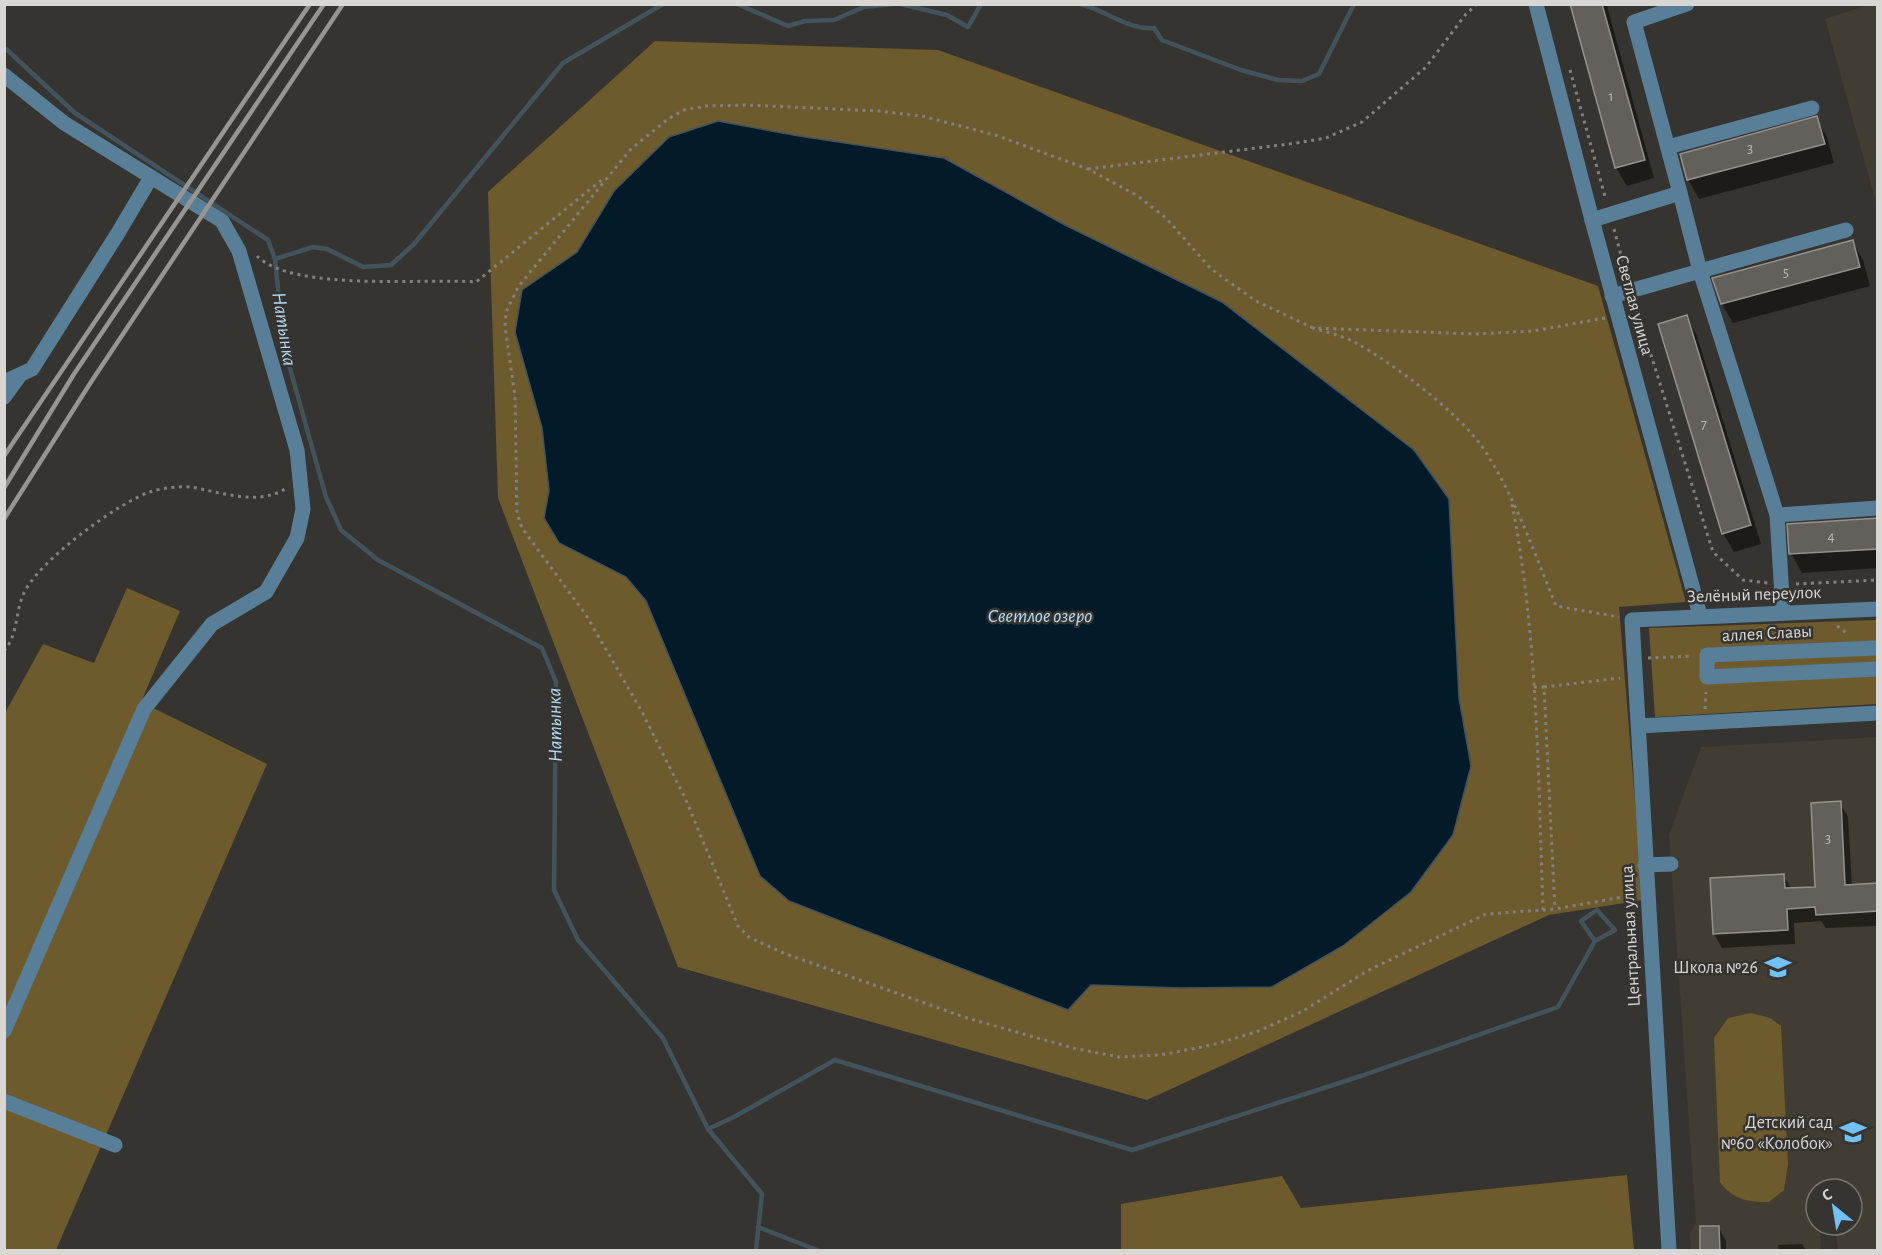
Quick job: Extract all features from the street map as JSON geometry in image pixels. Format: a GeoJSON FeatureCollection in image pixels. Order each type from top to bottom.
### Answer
{"type":"FeatureCollection","features":[{"type":"Feature","properties":{"kind":"street","name":"Светлая улица"},"geometry":{"type":"LineString","coordinates":[[1536,4],[1612,296],[1700,615]]}},
{"type":"Feature","properties":{"kind":"street"},"geometry":{"type":"LineString","coordinates":[[1687,4],[1634,22],[1700,271],[1777,515],[1783,613]]}},
{"type":"Feature","properties":{"kind":"street"},"geometry":{"type":"LineString","coordinates":[[4,75],[64,123],[150,179],[222,221],[240,251],[297,450],[303,509],[297,538],[266,591],[212,624],[144,709],[4,1031]]}},
{"type":"Feature","properties":{"kind":"street"},"geometry":{"type":"LineString","coordinates":[[1668,147],[1812,108]]}},
{"type":"Feature","properties":{"kind":"street"},"geometry":{"type":"LineString","coordinates":[[4,382],[32,369],[150,179]]}},
{"type":"Feature","properties":{"kind":"street"},"geometry":{"type":"LineString","coordinates":[[1592,220],[1680,193]]}},
{"type":"Feature","properties":{"kind":"street"},"geometry":{"type":"LineString","coordinates":[[1612,296],[1846,230]]}},
{"type":"Feature","properties":{"kind":"street"},"geometry":{"type":"LineString","coordinates":[[4,397],[20,375]]}},
{"type":"Feature","properties":{"kind":"street"},"geometry":{"type":"LineString","coordinates":[[1777,515],[1878,508]]}},
{"type":"Feature","properties":{"kind":"street","name":"Зелёный переулок"},"geometry":{"type":"LineString","coordinates":[[1632,620],[1700,615],[1878,609]]}},
{"type":"Feature","properties":{"kind":"street","name":"Центральная улица"},"geometry":{"type":"LineString","coordinates":[[1632,620],[1669,1251]]}},
{"type":"Feature","properties":{"kind":"street","name":"аллея Славы"},"geometry":{"type":"LineString","coordinates":[[1707,677],[1707,656],[1878,648]]}},
{"type":"Feature","properties":{"kind":"street"},"geometry":{"type":"LineString","coordinates":[[1707,677],[1878,669]]}},
{"type":"Feature","properties":{"kind":"street"},"geometry":{"type":"LineString","coordinates":[[1639,726],[1878,713]]}},
{"type":"Feature","properties":{"kind":"street"},"geometry":{"type":"LineString","coordinates":[[1645,865],[1671,864]]}},
{"type":"Feature","properties":{"kind":"street"},"geometry":{"type":"LineString","coordinates":[[4,1101],[115,1145]]}},
{"type":"Feature","properties":{"kind":"path"},"geometry":{"type":"LineString","coordinates":[[1088,169],[1297,143],[1326,138],[1346,131],[1362,122],[1412,81],[1477,4]]}},
{"type":"Feature","properties":{"kind":"path"},"geometry":{"type":"LineString","coordinates":[[1568,60],[1631,289],[1713,552],[1743,580],[1782,584],[1878,580]]}},
{"type":"Feature","properties":{"kind":"path"},"geometry":{"type":"LineString","coordinates":[[1632,620],[1556,606],[1511,496],[1482,447],[1454,415],[1420,387],[1355,342],[1313,328],[1256,301],[1211,269],[1157,210],[1138,196],[1088,169],[995,135],[922,116],[879,111],[747,105],[707,106],[684,110],[651,131],[610,173],[518,287],[506,312],[506,343],[515,396],[517,513],[530,542],[586,615],[641,710],[686,800],[738,927],[750,938],[786,954],[967,1018],[1073,1048],[1119,1057],[1160,1055],[1212,1045],[1256,1032],[1303,1011],[1367,971],[1486,914],[1555,909],[1647,893]]}},
{"type":"Feature","properties":{"kind":"path"},"geometry":{"type":"LineString","coordinates":[[272,267],[339,281],[437,279],[476,282],[610,173]]}},
{"type":"Feature","properties":{"kind":"path"},"geometry":{"type":"LineString","coordinates":[[1313,328],[1475,334],[1533,331],[1618,316]]}},
{"type":"Feature","properties":{"kind":"path"},"geometry":{"type":"LineString","coordinates":[[4,651],[11,643],[23,594],[46,566],[74,540],[122,504],[151,491],[187,487],[252,497],[272,495],[292,484],[299,471]]}},
{"type":"Feature","properties":{"kind":"path"},"geometry":{"type":"LineString","coordinates":[[1511,496],[1522,556],[1534,687],[1543,910]]}},
{"type":"Feature","properties":{"kind":"path"},"geometry":{"type":"LineString","coordinates":[[1634,658],[1707,656]]}},
{"type":"Feature","properties":{"kind":"path"},"geometry":{"type":"LineString","coordinates":[[1534,687],[1636,677]]}},
{"type":"Feature","properties":{"kind":"path"},"geometry":{"type":"LineString","coordinates":[[1704,723],[1707,677]]}},
{"type":"Feature","properties":{"kind":"path"},"geometry":{"type":"LineString","coordinates":[[1544,687],[1555,909]]}},
{"type":"Feature","properties":{"kind":"shaded area"},"geometry":{"type":"Polygon","coordinates":[[[1868,5],[1878,5],[1877,206],[1825,19],[1868,5]]]}},
{"type":"Feature","properties":{"kind":"shaded area","name":"Светлое озеро"},"geometry":{"type":"Polygon","coordinates":[[[655,41],[938,50],[1598,286],[1686,602],[1619,607],[1643,900],[1549,915],[1147,1100],[678,967],[498,498],[488,192],[655,41]]]}},
{"type":"Feature","properties":{"kind":"shaded area"},"geometry":{"type":"Polygon","coordinates":[[[127,588],[180,611],[141,702],[267,764],[56,1250],[5,1250],[5,713],[43,644],[94,663],[127,588]]]}},
{"type":"Feature","properties":{"kind":"shaded area"},"geometry":{"type":"Polygon","coordinates":[[[1877,620],[1877,704],[1655,717],[1649,628],[1877,620]]]}},
{"type":"Feature","properties":{"kind":"shaded area","name":"Школа №26"},"geometry":{"type":"Polygon","coordinates":[[[1877,737],[1877,1250],[1838,1250],[1837,1237],[1864,1237],[1864,1177],[1804,1177],[1804,1237],[1820,1237],[1821,1250],[1691,1250],[1690,1233],[1696,1223],[1669,835],[1701,747],[1877,737]]]}},
{"type":"Feature","properties":{"kind":"shaded area"},"geometry":{"type":"Polygon","coordinates":[[[1751,1013],[1770,1018],[1781,1026],[1788,1164],[1784,1190],[1769,1202],[1742,1199],[1730,1193],[1720,1182],[1714,1038],[1728,1018],[1751,1013]]]}},
{"type":"Feature","properties":{"kind":"shaded area"},"geometry":{"type":"Polygon","coordinates":[[[1627,1175],[1634,1250],[1121,1250],[1121,1204],[1282,1176],[1301,1208],[1627,1175]]]}},
{"type":"Feature","properties":{"kind":"water","name":"Светлое озеро"},"geometry":{"type":"Polygon","coordinates":[[[718,121],[944,158],[1065,225],[1222,302],[1414,450],[1449,499],[1459,698],[1471,766],[1453,835],[1411,892],[1343,946],[1272,987],[1180,988],[1091,985],[1068,1010],[789,901],[760,876],[646,601],[626,577],[559,543],[544,518],[549,490],[542,428],[515,332],[522,290],[577,252],[614,191],[669,137],[718,121]]]}},
{"type":"Feature","properties":{"kind":"building"},"geometry":{"type":"Polygon","coordinates":[[[1570,4],[1602,4],[1645,160],[1615,168],[1570,4]]]}},
{"type":"Feature","properties":{"kind":"building"},"geometry":{"type":"Polygon","coordinates":[[[1817,116],[1825,144],[1687,180],[1680,154],[1817,116]]]}},
{"type":"Feature","properties":{"kind":"building"},"geometry":{"type":"Polygon","coordinates":[[[1853,240],[1860,267],[1721,304],[1712,278],[1853,240]]]}},
{"type":"Feature","properties":{"kind":"building"},"geometry":{"type":"Polygon","coordinates":[[[1687,315],[1751,525],[1722,534],[1658,324],[1687,315]]]}},
{"type":"Feature","properties":{"kind":"building"},"geometry":{"type":"Polygon","coordinates":[[[1878,518],[1878,549],[1789,554],[1787,524],[1878,518]]]}},
{"type":"Feature","properties":{"kind":"building"},"geometry":{"type":"Polygon","coordinates":[[[1841,801],[1845,885],[1878,883],[1878,911],[1816,915],[1815,907],[1787,909],[1788,930],[1713,934],[1710,878],[1784,874],[1785,888],[1815,887],[1811,803],[1841,801]]]}},
{"type":"Feature","properties":{"kind":"building"},"geometry":{"type":"Polygon","coordinates":[[[1700,1226],[1719,1226],[1720,1251],[1700,1251],[1700,1226]]]}},
{"type":"Feature","properties":{"kind":"waterway"},"geometry":{"type":"LineString","coordinates":[[275,259],[313,247],[327,249],[363,267],[391,265],[414,244],[563,63],[663,4]]}},
{"type":"Feature","properties":{"kind":"waterway"},"geometry":{"type":"LineString","coordinates":[[737,4],[788,26],[805,21],[834,20],[864,7],[894,4]]}},
{"type":"Feature","properties":{"kind":"waterway"},"geometry":{"type":"LineString","coordinates":[[900,4],[947,15],[968,27],[981,4]]}},
{"type":"Feature","properties":{"kind":"waterway"},"geometry":{"type":"LineString","coordinates":[[1080,4],[1135,26],[1154,28],[1162,40],[1241,70],[1278,80],[1302,81],[1319,74],[1354,4]]}},
{"type":"Feature","properties":{"kind":"waterway","name":"Натынка"},"geometry":{"type":"LineString","coordinates":[[4,47],[75,113],[268,240],[275,259],[284,347],[326,497],[341,530],[378,560],[542,648],[556,682],[554,890],[578,940],[663,1038],[708,1129],[762,1194],[756,1250]]}},
{"type":"Feature","properties":{"kind":"waterway"},"geometry":{"type":"LineString","coordinates":[[708,1129],[734,1117],[835,1060],[1132,1150],[1361,1076],[1558,1007],[1595,941],[1615,930],[1597,910],[1581,921],[1595,941]]}},
{"type":"Feature","properties":{"kind":"waterway"},"geometry":{"type":"LineString","coordinates":[[758,1227],[817,1250]]}},
{"type":"Feature","properties":{"kind":"railway"},"geometry":{"type":"LineString","coordinates":[[4,456],[310,4]]}},
{"type":"Feature","properties":{"kind":"railway"},"geometry":{"type":"LineString","coordinates":[[4,488],[74,374],[324,4]]}},
{"type":"Feature","properties":{"kind":"railway"},"geometry":{"type":"LineString","coordinates":[[4,519],[91,382],[343,4]]}},
{"type":"Feature","properties":{"kind":"place","name":"Школа №26"},"geometry":{"type":"Point","coordinates":[1778,967]}},
{"type":"Feature","properties":{"kind":"place","name":"Детский сад №60 «Колобок»"},"geometry":{"type":"Point","coordinates":[1853,1132]}}]}
